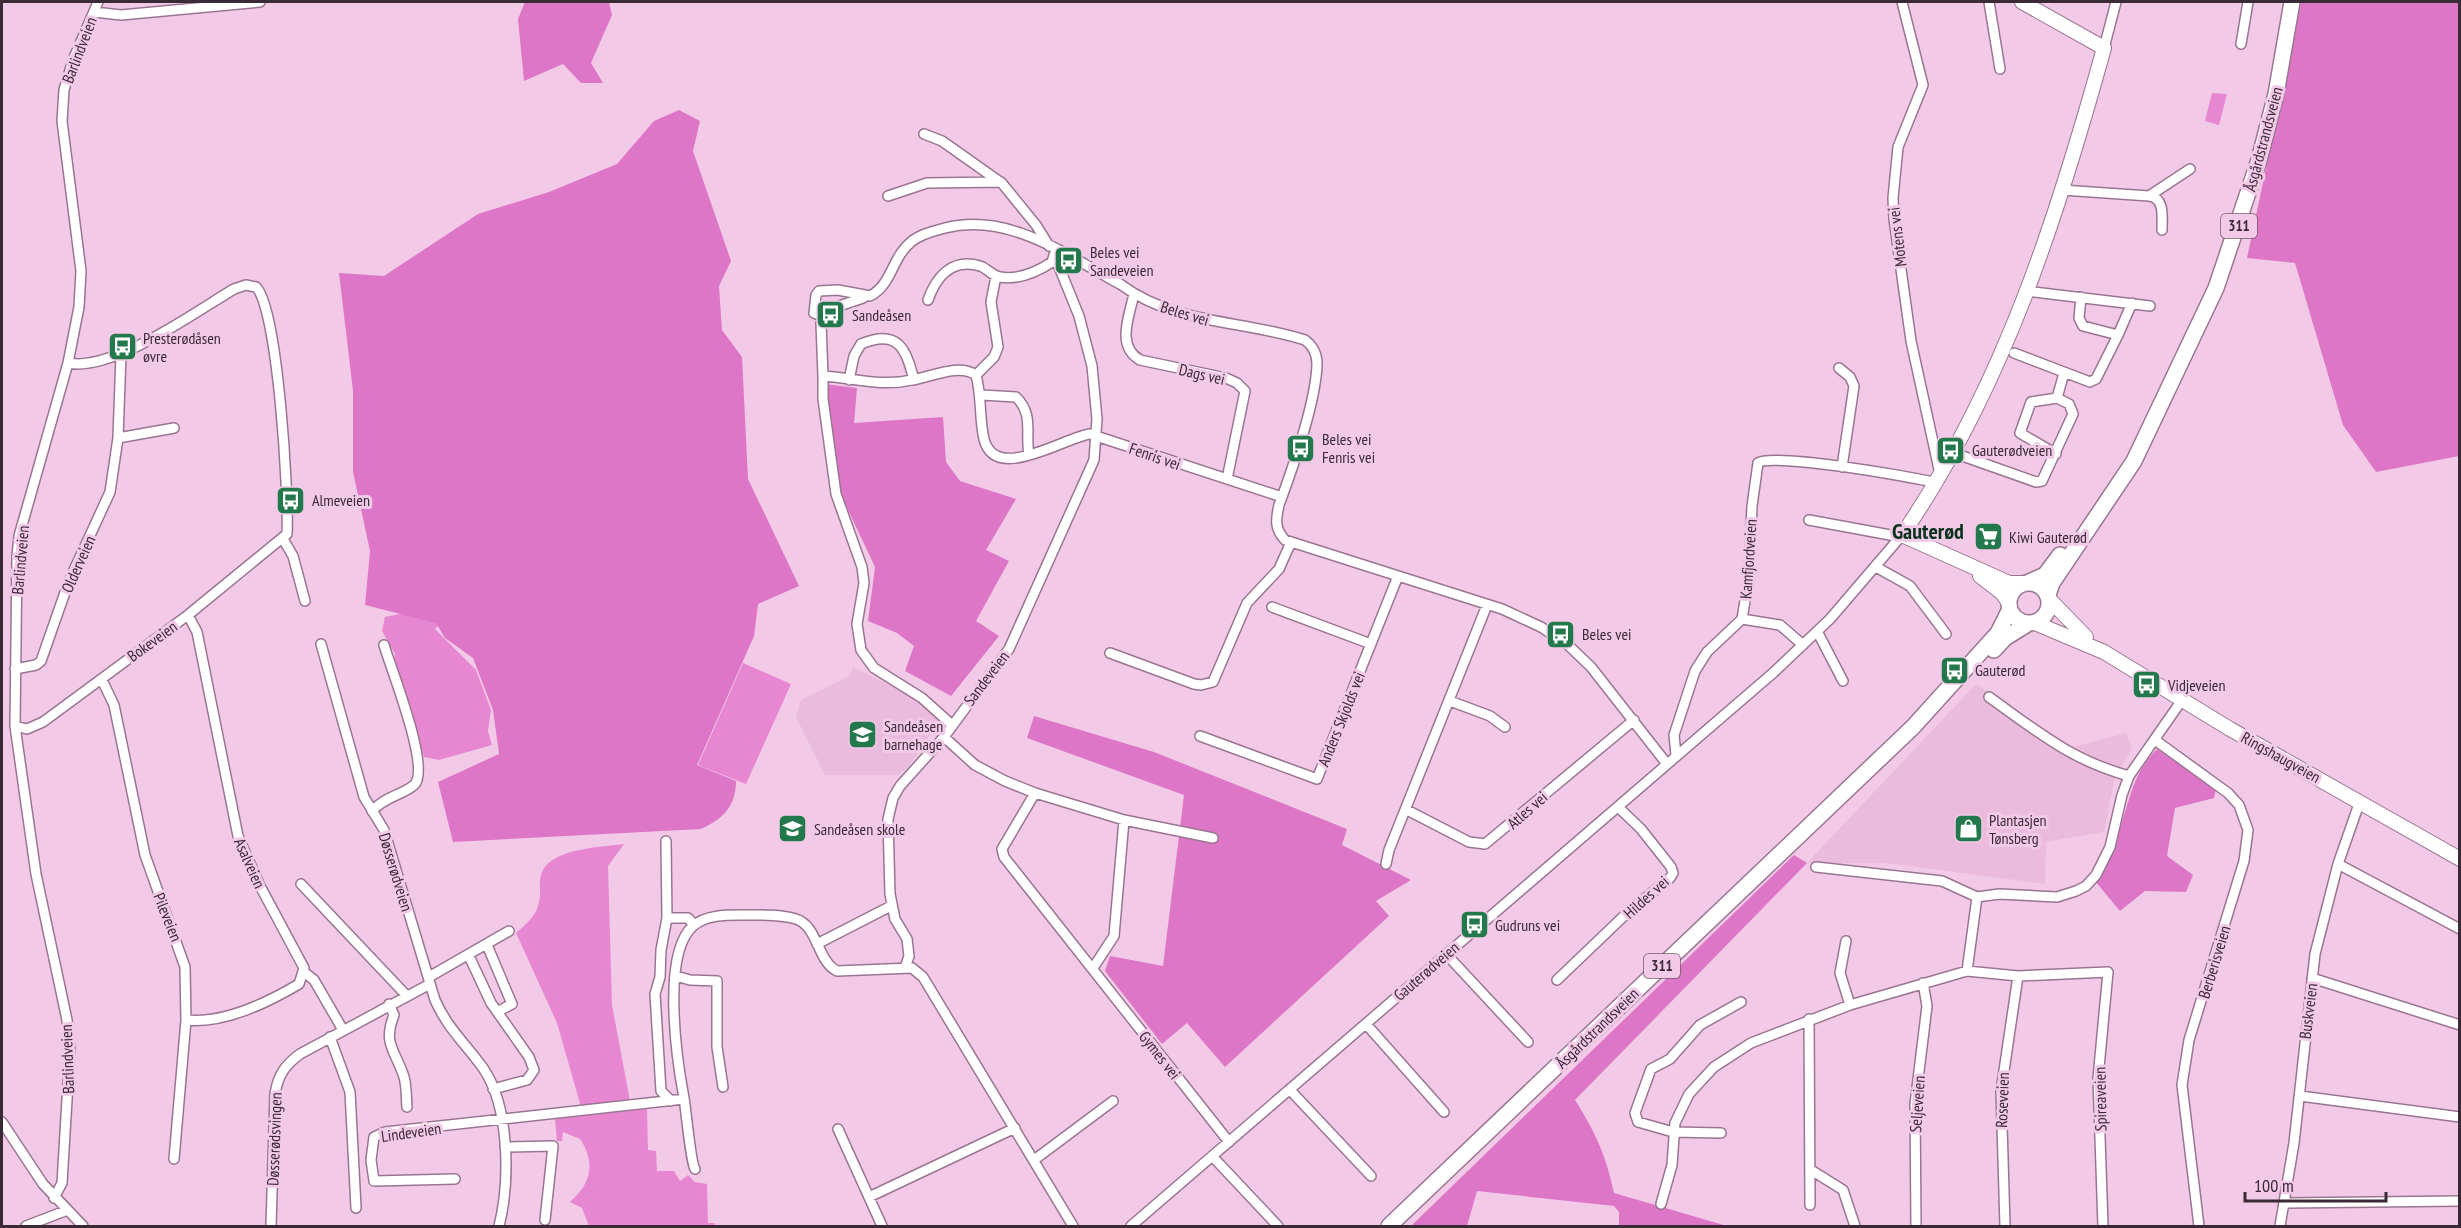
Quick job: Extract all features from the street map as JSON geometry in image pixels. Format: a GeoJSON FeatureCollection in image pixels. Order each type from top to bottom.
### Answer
{"type":"FeatureCollection","features":[{"type":"Feature","properties":{"kind":"main road"},"geometry":{"type":"LineString","coordinates":[[2022,2],[2104,48]]}},
{"type":"Feature","properties":{"kind":"main road","name":"Åsgårdstrandsveien"},"geometry":{"type":"LineString","coordinates":[[1934,705],[1959,687],[2005,638],[2045,616],[2052,583],[2134,461],[2195,337],[2244,210],[2276,94],[2292,2]]}},
{"type":"Feature","properties":{"kind":"main road","name":"Gauterødveien"},"geometry":{"type":"LineString","coordinates":[[1901,536],[1939,480],[1991,380],[2062,190],[2104,48]]}},
{"type":"Feature","properties":{"kind":"main road","name":"Åsgårdstrandsveien"},"geometry":{"type":"LineString","coordinates":[[1389,1227],[1934,705],[1998,633],[2009,606],[2012,591],[2045,575],[2092,513],[2145,436]]}},
{"type":"Feature","properties":{"kind":"main road"},"geometry":{"type":"LineString","coordinates":[[1901,536],[2008,583],[2040,585],[2049,598]]}},
{"type":"Feature","properties":{"kind":"main road"},"geometry":{"type":"LineString","coordinates":[[1956,560],[2002,593],[2018,620],[2032,623]]}},
{"type":"Feature","properties":{"kind":"main road","name":"Ringshaugveien"},"geometry":{"type":"LineString","coordinates":[[2049,598],[2074,628],[2104,652],[2182,700],[2460,859]]}},
{"type":"Feature","properties":{"kind":"main road","name":"Ringshaugveien"},"geometry":{"type":"LineString","coordinates":[[2032,623],[2104,652]]}},
{"type":"Feature","properties":{"kind":"street","name":"Barlindveien"},"geometry":{"type":"LineString","coordinates":[[54,1198],[59,1191],[63,1172],[70,1050],[67,1020],[36,874],[15,726],[19,536],[68,363],[80,307],[81,271],[62,121],[64,90],[73,60],[98,2]]}},
{"type":"Feature","properties":{"kind":"street"},"geometry":{"type":"LineString","coordinates":[[94,12],[121,15],[260,2]]}},
{"type":"Feature","properties":{"kind":"street","name":"Motens vei"},"geometry":{"type":"LineString","coordinates":[[1902,2],[1923,85],[1898,147],[1893,198],[1894,219],[1911,341],[1939,480]]}},
{"type":"Feature","properties":{"kind":"street"},"geometry":{"type":"LineString","coordinates":[[1989,2],[2000,69]]}},
{"type":"Feature","properties":{"kind":"street","name":"Gauterødveien"},"geometry":{"type":"LineString","coordinates":[[2104,48],[2116,2]]}},
{"type":"Feature","properties":{"kind":"street"},"geometry":{"type":"LineString","coordinates":[[2241,44],[2248,2]]}},
{"type":"Feature","properties":{"kind":"street","name":"Sandeveien"},"geometry":{"type":"LineString","coordinates":[[905,968],[909,956],[907,939],[891,906],[888,843],[890,808],[900,786],[944,737],[951,724],[1009,649],[1088,476],[1097,436],[1095,382],[1089,350],[1079,316],[1053,251],[1036,225],[1001,182],[949,145],[924,134]]}},
{"type":"Feature","properties":{"kind":"street"},"geometry":{"type":"LineString","coordinates":[[2149,196],[2190,169]]}},
{"type":"Feature","properties":{"kind":"street"},"geometry":{"type":"LineString","coordinates":[[888,196],[927,183],[1001,182]]}},
{"type":"Feature","properties":{"kind":"street"},"geometry":{"type":"LineString","coordinates":[[2062,190],[2156,197],[2160,201],[2162,230]]}},
{"type":"Feature","properties":{"kind":"street","name":"Beles vei"},"geometry":{"type":"LineString","coordinates":[[825,317],[836,307],[878,292],[902,251],[911,241],[938,230],[968,223],[987,224],[1020,232],[1120,284],[1134,294],[1192,318],[1291,336],[1311,344],[1316,358],[1316,370],[1310,404],[1282,498],[1277,528],[1285,540],[1291,542]]}},
{"type":"Feature","properties":{"kind":"street"},"geometry":{"type":"LineString","coordinates":[[927,300],[938,277],[954,267],[981,266],[996,276],[1031,274],[1052,262],[1053,251]]}},
{"type":"Feature","properties":{"kind":"street"},"geometry":{"type":"LineString","coordinates":[[825,376],[881,383],[914,380],[959,371],[976,375],[994,357],[998,347],[991,303],[996,276]]}},
{"type":"Feature","properties":{"kind":"street"},"geometry":{"type":"LineString","coordinates":[[68,363],[98,363],[121,354],[234,289],[246,285],[256,288],[264,302],[277,379],[287,494],[287,534],[283,539],[293,556],[305,601]]}},
{"type":"Feature","properties":{"kind":"street"},"geometry":{"type":"LineString","coordinates":[[865,297],[838,290],[819,291],[816,295],[814,313],[825,317],[821,323],[825,376],[823,399],[836,494],[862,567],[864,583],[857,624],[861,650],[874,668],[922,698],[951,724]]}},
{"type":"Feature","properties":{"kind":"street"},"geometry":{"type":"LineString","coordinates":[[2026,291],[2150,306]]}},
{"type":"Feature","properties":{"kind":"street","name":"Dags vei"},"geometry":{"type":"LineString","coordinates":[[1134,294],[1125,342],[1133,356],[1140,360],[1226,378],[1237,383],[1245,391],[1227,479]]}},
{"type":"Feature","properties":{"kind":"street"},"geometry":{"type":"LineString","coordinates":[[2081,297],[2080,323],[2085,328],[2118,334]]}},
{"type":"Feature","properties":{"kind":"street"},"geometry":{"type":"LineString","coordinates":[[2014,353],[2064,373],[2094,381],[2132,303]]}},
{"type":"Feature","properties":{"kind":"street"},"geometry":{"type":"LineString","coordinates":[[849,380],[854,357],[861,344],[876,340],[891,341],[903,347],[907,352],[914,380]]}},
{"type":"Feature","properties":{"kind":"street","name":"Olderveien"},"geometry":{"type":"LineString","coordinates":[[15,669],[36,665],[46,651],[69,581],[110,492],[118,438],[121,354]]}},
{"type":"Feature","properties":{"kind":"street"},"geometry":{"type":"LineString","coordinates":[[1839,369],[1850,376],[1854,386],[1842,467]]}},
{"type":"Feature","properties":{"kind":"street"},"geometry":{"type":"LineString","coordinates":[[2057,398],[2064,373]]}},
{"type":"Feature","properties":{"kind":"street","name":"Fenris vei"},"geometry":{"type":"LineString","coordinates":[[976,375],[982,395],[984,438],[992,453],[1006,459],[1046,450],[1079,435],[1097,436],[1282,498]]}},
{"type":"Feature","properties":{"kind":"street"},"geometry":{"type":"LineString","coordinates":[[982,395],[1016,397],[1024,404],[1028,414],[1029,454]]}},
{"type":"Feature","properties":{"kind":"street"},"geometry":{"type":"LineString","coordinates":[[1954,453],[2037,482],[2044,479],[2056,454],[2074,412],[2069,404],[2057,398],[2031,402],[2020,427],[2020,433],[2024,438],[2056,454]]}},
{"type":"Feature","properties":{"kind":"street"},"geometry":{"type":"LineString","coordinates":[[118,438],[174,429]]}},
{"type":"Feature","properties":{"kind":"street","name":"Kamfjordveien"},"geometry":{"type":"LineString","coordinates":[[1676,755],[1674,735],[1695,671],[1707,652],[1742,619],[1749,576],[1752,506],[1758,463],[1762,459],[1779,459],[1939,480]]}},
{"type":"Feature","properties":{"kind":"street"},"geometry":{"type":"LineString","coordinates":[[1809,520],[1901,536]]}},
{"type":"Feature","properties":{"kind":"street","name":"Gauterødveien"},"geometry":{"type":"LineString","coordinates":[[1131,1227],[1803,645],[1876,567],[1901,536]]}},
{"type":"Feature","properties":{"kind":"street","name":"Bokeveien"},"geometry":{"type":"LineString","coordinates":[[15,726],[22,729],[34,728],[188,615],[283,539]]}},
{"type":"Feature","properties":{"kind":"street"},"geometry":{"type":"LineString","coordinates":[[1110,653],[1194,684],[1213,682],[1247,603],[1279,569],[1291,542],[1520,616],[1567,644],[1592,667],[1667,764]]}},
{"type":"Feature","properties":{"kind":"street"},"geometry":{"type":"LineString","coordinates":[[1876,567],[1910,586],[1946,634]]}},
{"type":"Feature","properties":{"kind":"street","name":"Anders Skjolds vei"},"geometry":{"type":"LineString","coordinates":[[1200,736],[1317,778],[1398,576]]}},
{"type":"Feature","properties":{"kind":"street"},"geometry":{"type":"LineString","coordinates":[[1386,864],[1389,850],[1407,810],[1486,605]]}},
{"type":"Feature","properties":{"kind":"street"},"geometry":{"type":"LineString","coordinates":[[1272,607],[1371,644]]}},
{"type":"Feature","properties":{"kind":"street","name":"Asalveien"},"geometry":{"type":"LineString","coordinates":[[188,615],[197,633],[238,836],[259,884],[303,962],[304,972]]}},
{"type":"Feature","properties":{"kind":"street"},"geometry":{"type":"LineString","coordinates":[[1742,619],[1780,625],[1803,645]]}},
{"type":"Feature","properties":{"kind":"street"},"geometry":{"type":"LineString","coordinates":[[1817,631],[1843,681]]}},
{"type":"Feature","properties":{"kind":"street","name":"Døsserødveien"},"geometry":{"type":"LineString","coordinates":[[321,644],[364,796],[384,830],[444,1021],[482,1067],[493,1089],[505,1147],[506,1173],[499,1227]]}},
{"type":"Feature","properties":{"kind":"street"},"geometry":{"type":"LineString","coordinates":[[372,811],[388,798],[412,787],[418,776],[419,766],[408,718],[384,645]]}},
{"type":"Feature","properties":{"kind":"street","name":"Pileveien"},"geometry":{"type":"LineString","coordinates":[[102,680],[114,705],[145,855],[185,967],[186,1020],[174,1159]]}},
{"type":"Feature","properties":{"kind":"street"},"geometry":{"type":"LineString","coordinates":[[1989,697],[2060,748],[2106,771],[2129,776]]}},
{"type":"Feature","properties":{"kind":"street"},"geometry":{"type":"LineString","coordinates":[[1450,700],[1490,716],[1505,727]]}},
{"type":"Feature","properties":{"kind":"street"},"geometry":{"type":"LineString","coordinates":[[1816,867],[1942,882],[1977,897],[1999,894],[2057,897],[2086,886],[2096,875],[2110,847],[2122,795],[2129,776],[2182,700]]}},
{"type":"Feature","properties":{"kind":"street","name":"Atles vei"},"geometry":{"type":"LineString","coordinates":[[1407,810],[1469,842],[1485,844],[1634,720]]}},
{"type":"Feature","properties":{"kind":"street"},"geometry":{"type":"LineString","coordinates":[[944,737],[975,765],[1035,793],[1124,820],[1214,838]]}},
{"type":"Feature","properties":{"kind":"street","name":"Berberisveien"},"geometry":{"type":"LineString","coordinates":[[2155,740],[2228,793],[2239,805],[2248,830],[2244,861],[2189,1040],[2182,1085],[2199,1227]]}},
{"type":"Feature","properties":{"kind":"street","name":"Gymes vei"},"geometry":{"type":"LineString","coordinates":[[1035,793],[1007,838],[1002,849],[1004,857],[1229,1142]]}},
{"type":"Feature","properties":{"kind":"street","name":"Buskveien"},"geometry":{"type":"LineString","coordinates":[[2280,1227],[2300,1096],[2312,978],[2322,924],[2338,864],[2360,801]]}},
{"type":"Feature","properties":{"kind":"street","name":"Hildes vei"},"geometry":{"type":"LineString","coordinates":[[1557,980],[1673,873],[1671,867],[1641,829],[1618,807]]}},
{"type":"Feature","properties":{"kind":"street"},"geometry":{"type":"LineString","coordinates":[[1093,968],[1114,936],[1124,820]]}},
{"type":"Feature","properties":{"kind":"street"},"geometry":{"type":"LineString","coordinates":[[666,841],[667,918],[661,950],[660,976],[655,994],[655,1025],[661,1091],[671,1101]]}},
{"type":"Feature","properties":{"kind":"street"},"geometry":{"type":"LineString","coordinates":[[2338,864],[2460,929]]}},
{"type":"Feature","properties":{"kind":"street"},"geometry":{"type":"LineString","coordinates":[[301,884],[406,995]]}},
{"type":"Feature","properties":{"kind":"street"},"geometry":{"type":"LineString","coordinates":[[1967,971],[1977,897]]}},
{"type":"Feature","properties":{"kind":"street"},"geometry":{"type":"LineString","coordinates":[[817,944],[891,906]]}},
{"type":"Feature","properties":{"kind":"street"},"geometry":{"type":"LineString","coordinates":[[695,1169],[692,1168],[674,1033],[676,976],[685,937],[694,925],[717,917],[786,918],[806,925],[829,966],[837,971],[915,969],[931,985],[1073,1227]]}},
{"type":"Feature","properties":{"kind":"street"},"geometry":{"type":"LineString","coordinates":[[667,918],[688,918],[694,925]]}},
{"type":"Feature","properties":{"kind":"street","name":"Døsserødsvingen"},"geometry":{"type":"LineString","coordinates":[[271,1227],[277,1080],[290,1061],[430,981],[509,931]]}},
{"type":"Feature","properties":{"kind":"street"},"geometry":{"type":"LineString","coordinates":[[1846,941],[1840,973],[1850,1005]]}},
{"type":"Feature","properties":{"kind":"street"},"geometry":{"type":"LineString","coordinates":[[487,945],[512,1004],[497,1012]]}},
{"type":"Feature","properties":{"kind":"street"},"geometry":{"type":"LineString","coordinates":[[1447,955],[1528,1042]]}},
{"type":"Feature","properties":{"kind":"street"},"geometry":{"type":"LineString","coordinates":[[469,956],[497,1012],[529,1057],[534,1071],[527,1080],[493,1089]]}},
{"type":"Feature","properties":{"kind":"street"},"geometry":{"type":"LineString","coordinates":[[1661,1204],[1672,1165],[1673,1132],[1689,1094],[1714,1067],[1751,1043],[1850,1005],[1967,971],[2018,976]]}},
{"type":"Feature","properties":{"kind":"street"},"geometry":{"type":"LineString","coordinates":[[186,1020],[215,1020],[266,1000],[299,984],[304,972],[314,980],[344,1030]]}},
{"type":"Feature","properties":{"kind":"street","name":"Spireaveien"},"geometry":{"type":"LineString","coordinates":[[2018,976],[2108,972],[2098,1078],[2103,1227]]}},
{"type":"Feature","properties":{"kind":"street"},"geometry":{"type":"LineString","coordinates":[[676,976],[690,980],[717,981],[717,1047],[723,1087]]}},
{"type":"Feature","properties":{"kind":"street","name":"Roseveien"},"geometry":{"type":"LineString","coordinates":[[2005,1227],[2001,1090],[2006,1044],[2018,976]]}},
{"type":"Feature","properties":{"kind":"street"},"geometry":{"type":"LineString","coordinates":[[2312,978],[2460,1025]]}},
{"type":"Feature","properties":{"kind":"street","name":"Seljeveien"},"geometry":{"type":"LineString","coordinates":[[1916,1227],[1916,1104],[1927,1006],[1923,983]]}},
{"type":"Feature","properties":{"kind":"street"},"geometry":{"type":"LineString","coordinates":[[1721,1133],[1673,1132],[1638,1122],[1635,1117],[1651,1069],[1670,1059],[1700,1026],[1741,1002]]}},
{"type":"Feature","properties":{"kind":"street"},"geometry":{"type":"LineString","coordinates":[[389,1004],[394,1015],[388,1031],[390,1045],[402,1072],[407,1107]]}},
{"type":"Feature","properties":{"kind":"street"},"geometry":{"type":"LineString","coordinates":[[1809,1019],[1810,1205]]}},
{"type":"Feature","properties":{"kind":"street"},"geometry":{"type":"LineString","coordinates":[[1365,1024],[1444,1112]]}},
{"type":"Feature","properties":{"kind":"street"},"geometry":{"type":"LineString","coordinates":[[330,1037],[351,1102],[356,1208]]}},
{"type":"Feature","properties":{"kind":"street"},"geometry":{"type":"LineString","coordinates":[[1290,1090],[1371,1176]]}},
{"type":"Feature","properties":{"kind":"street"},"geometry":{"type":"LineString","coordinates":[[2300,1096],[2460,1117]]}},
{"type":"Feature","properties":{"kind":"street"},"geometry":{"type":"LineString","coordinates":[[501,1121],[684,1099]]}},
{"type":"Feature","properties":{"kind":"street"},"geometry":{"type":"LineString","coordinates":[[1034,1160],[1113,1101]]}},
{"type":"Feature","properties":{"kind":"street","name":"Lindeveien"},"geometry":{"type":"LineString","coordinates":[[455,1179],[374,1181],[370,1160],[374,1137],[385,1132],[501,1121]]}},
{"type":"Feature","properties":{"kind":"street"},"geometry":{"type":"LineString","coordinates":[[2,1122],[54,1198],[83,1227]]}},
{"type":"Feature","properties":{"kind":"street"},"geometry":{"type":"LineString","coordinates":[[869,1197],[1015,1128]]}},
{"type":"Feature","properties":{"kind":"street"},"geometry":{"type":"LineString","coordinates":[[838,1129],[882,1227]]}},
{"type":"Feature","properties":{"kind":"street"},"geometry":{"type":"LineString","coordinates":[[505,1147],[553,1146],[545,1220]]}},
{"type":"Feature","properties":{"kind":"street"},"geometry":{"type":"LineString","coordinates":[[1212,1156],[1278,1227]]}},
{"type":"Feature","properties":{"kind":"street"},"geometry":{"type":"LineString","coordinates":[[1811,1170],[1843,1190],[1855,1227]]}},
{"type":"Feature","properties":{"kind":"street"},"geometry":{"type":"LineString","coordinates":[[2284,1203],[2460,1201]]}},
{"type":"Feature","properties":{"kind":"street"},"geometry":{"type":"LineString","coordinates":[[26,1227],[65,1211]]}},
{"type":"Feature","properties":{"kind":"shaded area"},"geometry":{"type":"Polygon","coordinates":[[[525,2],[609,2],[612,15],[591,63],[603,83],[581,83],[563,64],[524,81],[518,19],[525,2]]]}},
{"type":"Feature","properties":{"kind":"shaded area"},"geometry":{"type":"Polygon","coordinates":[[[2301,2],[2459,2],[2459,456],[2376,472],[2343,425],[2295,263],[2247,258],[2301,2]]]}},
{"type":"Feature","properties":{"kind":"shaded area"},"geometry":{"type":"Polygon","coordinates":[[[2212,93],[2227,94],[2219,125],[2205,121],[2212,93]]]}},
{"type":"Feature","properties":{"kind":"shaded area"},"geometry":{"type":"Polygon","coordinates":[[[679,110],[700,121],[693,151],[731,261],[719,286],[722,330],[742,357],[748,479],[799,586],[758,604],[754,636],[697,765],[736,781],[734,798],[722,816],[701,829],[453,842],[438,782],[499,754],[493,710],[473,658],[445,638],[436,623],[365,605],[370,551],[353,472],[353,391],[339,273],[384,276],[478,214],[549,192],[617,164],[654,121],[679,110]]]}},
{"type":"Feature","properties":{"kind":"shaded area"},"geometry":{"type":"Polygon","coordinates":[[[825,384],[857,388],[854,423],[943,417],[946,462],[960,481],[1016,499],[986,550],[1009,561],[976,621],[999,636],[951,696],[905,671],[914,646],[897,633],[868,621],[875,567],[841,495],[825,384]]]}},
{"type":"Feature","properties":{"kind":"shaded area"},"geometry":{"type":"Polygon","coordinates":[[[409,612],[443,621],[435,629],[476,670],[491,710],[488,731],[492,745],[439,760],[424,757],[410,710],[393,672],[395,654],[382,631],[385,617],[409,612]]]}},
{"type":"Feature","properties":{"kind":"shaded area"},"geometry":{"type":"Polygon","coordinates":[[[743,663],[791,684],[746,784],[698,765],[743,663]]]}},
{"type":"Feature","properties":{"kind":"shaded area"},"geometry":{"type":"Polygon","coordinates":[[[853,667],[915,698],[940,721],[908,767],[898,775],[825,775],[796,717],[801,700],[849,676],[853,667]]]}},
{"type":"Feature","properties":{"kind":"shaded area"},"geometry":{"type":"Polygon","coordinates":[[[1976,684],[2073,747],[2126,733],[2132,749],[2115,777],[2104,832],[2046,842],[2045,884],[1886,863],[1807,863],[1976,684]]]}},
{"type":"Feature","properties":{"kind":"shaded area"},"geometry":{"type":"Polygon","coordinates":[[[1034,716],[1154,752],[1347,829],[1342,845],[1411,880],[1376,901],[1389,916],[1225,1067],[1187,1023],[1162,1044],[1105,971],[1110,956],[1163,966],[1184,795],[1027,738],[1034,716]]]}},
{"type":"Feature","properties":{"kind":"shaded area"},"geometry":{"type":"Polygon","coordinates":[[[2157,749],[2216,789],[2214,798],[2175,808],[2167,856],[2193,875],[2186,892],[2145,891],[2120,911],[2095,881],[2121,826],[2136,780],[2148,759],[2157,749]]]}},
{"type":"Feature","properties":{"kind":"shaded area"},"geometry":{"type":"Polygon","coordinates":[[[624,844],[608,866],[612,1005],[630,1101],[581,1107],[557,1023],[516,933],[535,912],[540,895],[541,875],[547,864],[578,850],[624,844]]]}},
{"type":"Feature","properties":{"kind":"shaded area"},"geometry":{"type":"Polygon","coordinates":[[[1794,855],[1807,863],[1575,1100],[1599,1145],[1614,1193],[1727,1226],[1619,1226],[1619,1212],[1614,1206],[1477,1191],[1467,1226],[1411,1226],[1794,855]]]}},
{"type":"Feature","properties":{"kind":"shaded area"},"geometry":{"type":"Polygon","coordinates":[[[647,1109],[648,1150],[656,1151],[657,1171],[674,1171],[680,1181],[688,1175],[695,1182],[707,1184],[708,1223],[715,1223],[715,1226],[589,1226],[582,1208],[570,1202],[587,1180],[588,1156],[580,1139],[563,1132],[562,1141],[557,1141],[555,1119],[647,1109]]]}},
{"type":"Feature","properties":{"kind":"place","name":"Beles vei Sandeveien"},"geometry":{"type":"Point","coordinates":[1069,261]}},
{"type":"Feature","properties":{"kind":"place","name":"Sandeåsen"},"geometry":{"type":"Point","coordinates":[831,315]}},
{"type":"Feature","properties":{"kind":"place","name":"Presterødåsen øvre"},"geometry":{"type":"Point","coordinates":[122,347]}},
{"type":"Feature","properties":{"kind":"place","name":"Beles vei Fenris vei"},"geometry":{"type":"Point","coordinates":[1301,448]}},
{"type":"Feature","properties":{"kind":"place","name":"Gauterødveien"},"geometry":{"type":"Point","coordinates":[1951,450]}},
{"type":"Feature","properties":{"kind":"place","name":"Almeveien"},"geometry":{"type":"Point","coordinates":[291,500]}},
{"type":"Feature","properties":{"kind":"place","name":"Kiwi Gauterød"},"geometry":{"type":"Point","coordinates":[1988,537]}},
{"type":"Feature","properties":{"kind":"place","name":"Beles vei"},"geometry":{"type":"Point","coordinates":[1561,634]}},
{"type":"Feature","properties":{"kind":"place","name":"Gauterød"},"geometry":{"type":"Point","coordinates":[1954,670]}},
{"type":"Feature","properties":{"kind":"place","name":"Vidjeveien"},"geometry":{"type":"Point","coordinates":[2147,685]}},
{"type":"Feature","properties":{"kind":"place","name":"Sandeåsen barnehage"},"geometry":{"type":"Point","coordinates":[863,735]}},
{"type":"Feature","properties":{"kind":"place","name":"Sandeåsen skole"},"geometry":{"type":"Point","coordinates":[793,829]}},
{"type":"Feature","properties":{"kind":"place","name":"Plantasjen Tønsberg"},"geometry":{"type":"Point","coordinates":[1968,829]}},
{"type":"Feature","properties":{"kind":"place","name":"Gudruns vei"},"geometry":{"type":"Point","coordinates":[1474,925]}},
{"type":"Feature","properties":{"kind":"district","name":"Gauterød"},"geometry":{"type":"Point","coordinates":[1928,531]}}]}
